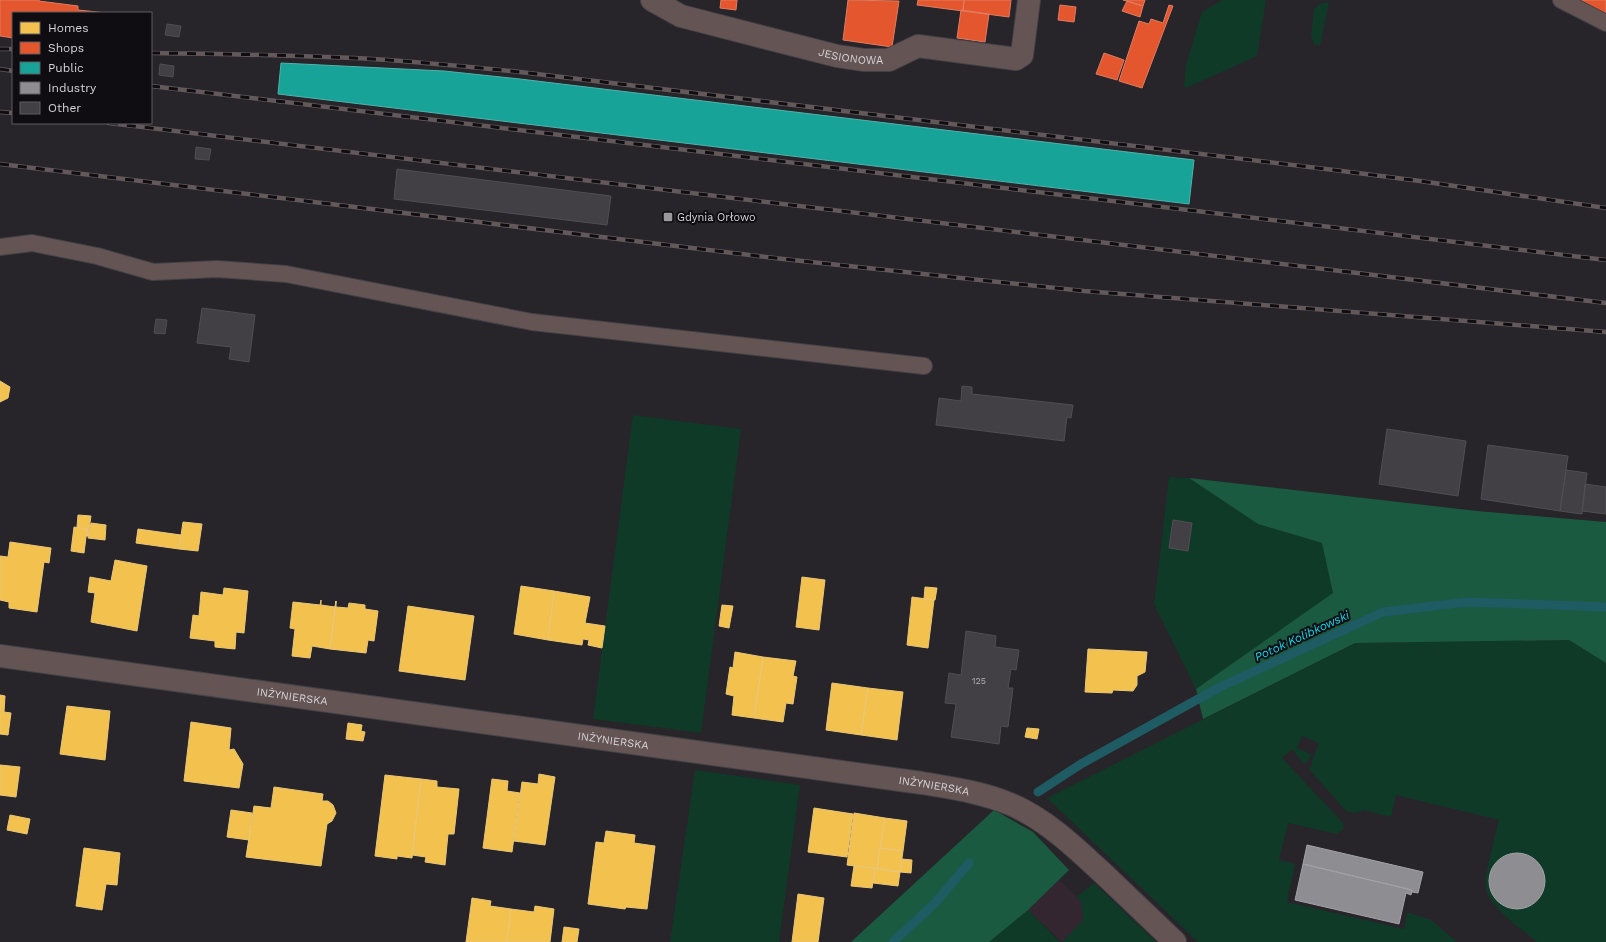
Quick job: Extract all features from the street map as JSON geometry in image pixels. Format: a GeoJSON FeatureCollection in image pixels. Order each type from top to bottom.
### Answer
{"type":"FeatureCollection","features":[{"type":"Feature","properties":{"kind":"street","name":"JESIONOWA"},"geometry":{"type":"LineString","coordinates":[[652,0],[681,16],[703,23],[837,56],[864,60],[889,60],[918,46],[1016,59],[1022,55],[1029,0]]}},
{"type":"Feature","properties":{"kind":"street","name":"INŻYNIERSKA"},"geometry":{"type":"LineString","coordinates":[[0,656],[914,782],[981,794],[1010,804],[1040,821],[1088,860],[1175,942]]}},
{"type":"Feature","properties":{"kind":"lane"},"geometry":{"type":"LineString","coordinates":[[1561,0],[1606,23]]}},
{"type":"Feature","properties":{"kind":"lane"},"geometry":{"type":"LineString","coordinates":[[0,247],[32,243],[96,256],[153,272],[217,269],[286,274],[532,322],[924,366]]}},
{"type":"Feature","properties":{"kind":"shaded area"},"geometry":{"type":"Polygon","coordinates":[[[1058,879],[1081,901],[1083,920],[1062,942],[1028,910],[1058,879]]]}},
{"type":"Feature","properties":{"kind":"green space"},"geometry":{"type":"Polygon","coordinates":[[[1222,0],[1266,0],[1257,56],[1186,88],[1184,86],[1186,65],[1202,12],[1222,0]]]}},
{"type":"Feature","properties":{"kind":"green space"},"geometry":{"type":"Polygon","coordinates":[[[1329,2],[1320,46],[1314,44],[1311,36],[1314,9],[1320,4],[1329,2]]]}},
{"type":"Feature","properties":{"kind":"green space"},"geometry":{"type":"Polygon","coordinates":[[[633,415],[741,429],[701,733],[593,719],[633,415]]]}},
{"type":"Feature","properties":{"kind":"green space"},"geometry":{"type":"Polygon","coordinates":[[[1169,477],[1189,478],[1258,524],[1322,543],[1334,594],[1196,689],[1154,604],[1169,477]]]}},
{"type":"Feature","properties":{"kind":"green space"},"geometry":{"type":"Polygon","coordinates":[[[1189,478],[1477,511],[1606,522],[1606,663],[1569,640],[1355,643],[1203,719],[1196,689],[1333,593],[1322,543],[1258,524],[1189,478]]]}},
{"type":"Feature","properties":{"kind":"green space"},"geometry":{"type":"Polygon","coordinates":[[[1569,640],[1606,663],[1606,942],[1537,942],[1500,911],[1494,904],[1486,889],[1486,875],[1499,820],[1396,795],[1391,817],[1364,810],[1355,813],[1346,811],[1309,769],[1319,743],[1302,736],[1297,748],[1311,754],[1309,760],[1304,764],[1292,749],[1282,758],[1343,823],[1343,829],[1337,834],[1288,823],[1279,860],[1295,864],[1287,902],[1404,929],[1407,913],[1410,913],[1431,920],[1457,942],[1198,942],[1047,798],[1355,643],[1569,640]]]}},
{"type":"Feature","properties":{"kind":"green space"},"geometry":{"type":"Polygon","coordinates":[[[695,770],[800,785],[779,942],[670,942],[695,770]]]}},
{"type":"Feature","properties":{"kind":"green space"},"geometry":{"type":"Polygon","coordinates":[[[994,810],[1033,832],[1069,870],[1028,910],[989,942],[851,942],[994,810]]]}},
{"type":"Feature","properties":{"kind":"green space"},"geometry":{"type":"Polygon","coordinates":[[[1094,883],[1156,942],[1062,942],[1083,920],[1081,901],[1077,897],[1094,883]]]}},
{"type":"Feature","properties":{"kind":"green space"},"geometry":{"type":"Polygon","coordinates":[[[1028,910],[1060,942],[989,942],[1028,910]]]}},
{"type":"Feature","properties":{"kind":"building: Homes"},"geometry":{"type":"Polygon","coordinates":[[[0,381],[10,387],[8,398],[0,402],[0,381]]]}},
{"type":"Feature","properties":{"kind":"building: Homes"},"geometry":{"type":"Polygon","coordinates":[[[78,515],[91,516],[88,536],[86,536],[87,529],[77,527],[78,515]]]}},
{"type":"Feature","properties":{"kind":"building: Homes"},"geometry":{"type":"Polygon","coordinates":[[[183,522],[202,524],[198,551],[179,549],[183,522]]]}},
{"type":"Feature","properties":{"kind":"building: Homes"},"geometry":{"type":"Polygon","coordinates":[[[91,523],[106,525],[105,540],[88,538],[91,523]]]}},
{"type":"Feature","properties":{"kind":"building: Homes"},"geometry":{"type":"Polygon","coordinates":[[[74,527],[87,529],[84,553],[71,551],[74,527]]]}},
{"type":"Feature","properties":{"kind":"building: Homes"},"geometry":{"type":"Polygon","coordinates":[[[138,529],[181,535],[179,549],[136,543],[138,529]]]}},
{"type":"Feature","properties":{"kind":"building: Homes"},"geometry":{"type":"Polygon","coordinates":[[[10,542],[51,548],[49,563],[44,562],[37,612],[9,608],[9,602],[0,600],[0,556],[8,557],[10,542]]]}},
{"type":"Feature","properties":{"kind":"building: Homes"},"geometry":{"type":"Polygon","coordinates":[[[115,560],[147,566],[137,631],[91,622],[95,593],[88,592],[90,577],[111,581],[115,560]]]}},
{"type":"Feature","properties":{"kind":"building: Homes"},"geometry":{"type":"Polygon","coordinates":[[[802,577],[825,580],[819,630],[796,627],[802,577]]]}},
{"type":"Feature","properties":{"kind":"building: Homes"},"geometry":{"type":"Polygon","coordinates":[[[521,586],[554,591],[548,640],[514,634],[521,586]]]}},
{"type":"Feature","properties":{"kind":"building: Homes"},"geometry":{"type":"Polygon","coordinates":[[[925,587],[937,588],[935,600],[924,599],[925,587]]]}},
{"type":"Feature","properties":{"kind":"building: Homes"},"geometry":{"type":"Polygon","coordinates":[[[224,588],[248,591],[244,633],[236,632],[235,649],[215,647],[215,641],[190,638],[193,615],[199,616],[201,592],[223,595],[224,588]]]}},
{"type":"Feature","properties":{"kind":"building: Homes"},"geometry":{"type":"Polygon","coordinates":[[[554,591],[590,597],[585,623],[605,626],[602,648],[588,645],[589,640],[583,639],[582,645],[548,640],[554,591]]]}},
{"type":"Feature","properties":{"kind":"building: Homes"},"geometry":{"type":"Polygon","coordinates":[[[912,597],[934,600],[928,648],[907,645],[912,597]]]}},
{"type":"Feature","properties":{"kind":"building: Homes"},"geometry":{"type":"Polygon","coordinates":[[[321,600],[321,605],[335,607],[336,601],[330,649],[312,646],[310,658],[292,656],[295,629],[290,628],[293,602],[320,605],[321,600]]]}},
{"type":"Feature","properties":{"kind":"building: Homes"},"geometry":{"type":"Polygon","coordinates":[[[336,601],[336,607],[348,608],[349,603],[365,605],[365,609],[378,611],[374,641],[368,640],[366,653],[330,649],[336,601]]]}},
{"type":"Feature","properties":{"kind":"building: Homes"},"geometry":{"type":"Polygon","coordinates":[[[722,605],[733,606],[729,628],[719,626],[722,605]]]}},
{"type":"Feature","properties":{"kind":"building: Homes"},"geometry":{"type":"Polygon","coordinates":[[[408,606],[474,616],[465,680],[399,671],[408,606]]]}},
{"type":"Feature","properties":{"kind":"building: Homes"},"geometry":{"type":"Polygon","coordinates":[[[1088,649],[1147,652],[1145,672],[1137,676],[1137,685],[1133,691],[1113,690],[1112,693],[1085,692],[1088,649]]]}},
{"type":"Feature","properties":{"kind":"building: Homes"},"geometry":{"type":"Polygon","coordinates":[[[735,652],[763,657],[754,718],[732,715],[734,696],[726,694],[730,667],[733,668],[735,652]]]}},
{"type":"Feature","properties":{"kind":"building: Homes"},"geometry":{"type":"Polygon","coordinates":[[[763,657],[796,661],[793,676],[797,677],[793,704],[786,703],[783,722],[754,718],[763,657]]]}},
{"type":"Feature","properties":{"kind":"building: Homes"},"geometry":{"type":"Polygon","coordinates":[[[832,683],[868,688],[861,735],[826,730],[832,683]]]}},
{"type":"Feature","properties":{"kind":"building: Homes"},"geometry":{"type":"Polygon","coordinates":[[[868,688],[903,692],[897,740],[861,735],[868,688]]]}},
{"type":"Feature","properties":{"kind":"building: Homes"},"geometry":{"type":"Polygon","coordinates":[[[0,695],[5,696],[4,712],[11,713],[8,735],[0,734],[0,695]]]}},
{"type":"Feature","properties":{"kind":"building: Homes"},"geometry":{"type":"Polygon","coordinates":[[[67,706],[110,711],[105,760],[60,754],[67,706]]]}},
{"type":"Feature","properties":{"kind":"building: Homes"},"geometry":{"type":"Polygon","coordinates":[[[191,722],[231,728],[229,750],[234,749],[243,764],[239,788],[184,781],[191,722]]]}},
{"type":"Feature","properties":{"kind":"building: Homes"},"geometry":{"type":"Polygon","coordinates":[[[348,723],[362,725],[361,731],[365,732],[363,741],[346,739],[348,723]]]}},
{"type":"Feature","properties":{"kind":"building: Homes"},"geometry":{"type":"Polygon","coordinates":[[[1027,728],[1039,729],[1037,739],[1025,737],[1027,728]]]}},
{"type":"Feature","properties":{"kind":"building: Homes"},"geometry":{"type":"Polygon","coordinates":[[[0,765],[20,767],[16,797],[0,795],[0,765]]]}},
{"type":"Feature","properties":{"kind":"building: Homes"},"geometry":{"type":"Polygon","coordinates":[[[539,774],[555,777],[545,845],[514,841],[522,782],[538,784],[539,774]]]}},
{"type":"Feature","properties":{"kind":"building: Homes"},"geometry":{"type":"Polygon","coordinates":[[[385,775],[421,779],[412,858],[397,856],[397,859],[375,856],[385,775]]]}},
{"type":"Feature","properties":{"kind":"building: Homes"},"geometry":{"type":"Polygon","coordinates":[[[421,779],[437,781],[437,787],[459,789],[454,834],[448,834],[445,865],[425,862],[426,857],[412,855],[421,779]]]}},
{"type":"Feature","properties":{"kind":"building: Homes"},"geometry":{"type":"Polygon","coordinates":[[[492,779],[508,781],[507,791],[520,793],[512,852],[483,848],[492,779]]]}},
{"type":"Feature","properties":{"kind":"building: Homes"},"geometry":{"type":"Polygon","coordinates":[[[274,787],[323,794],[322,801],[328,801],[333,805],[336,813],[332,821],[327,824],[321,866],[246,857],[254,806],[271,808],[274,787]]]}},
{"type":"Feature","properties":{"kind":"building: Homes"},"geometry":{"type":"Polygon","coordinates":[[[814,808],[853,814],[847,857],[808,852],[814,808]]]}},
{"type":"Feature","properties":{"kind":"building: Homes"},"geometry":{"type":"Polygon","coordinates":[[[231,810],[252,813],[249,840],[227,837],[231,810]]]}},
{"type":"Feature","properties":{"kind":"building: Homes"},"geometry":{"type":"Polygon","coordinates":[[[854,813],[885,818],[877,869],[847,865],[854,813]]]}},
{"type":"Feature","properties":{"kind":"building: Homes"},"geometry":{"type":"Polygon","coordinates":[[[10,815],[30,819],[27,834],[7,830],[10,815]]]}},
{"type":"Feature","properties":{"kind":"building: Homes"},"geometry":{"type":"Polygon","coordinates":[[[885,818],[907,821],[903,851],[880,848],[885,818]]]}},
{"type":"Feature","properties":{"kind":"building: Homes"},"geometry":{"type":"Polygon","coordinates":[[[606,831],[635,835],[634,843],[655,846],[647,909],[626,907],[625,909],[588,904],[596,842],[604,843],[606,831]]]}},
{"type":"Feature","properties":{"kind":"building: Homes"},"geometry":{"type":"Polygon","coordinates":[[[84,848],[120,853],[117,885],[106,884],[102,910],[76,906],[84,848]]]}},
{"type":"Feature","properties":{"kind":"building: Homes"},"geometry":{"type":"Polygon","coordinates":[[[880,848],[903,851],[900,872],[877,869],[880,848]]]}},
{"type":"Feature","properties":{"kind":"building: Homes"},"geometry":{"type":"Polygon","coordinates":[[[902,859],[912,860],[911,873],[900,872],[902,859]]]}},
{"type":"Feature","properties":{"kind":"building: Homes"},"geometry":{"type":"Polygon","coordinates":[[[854,866],[875,868],[872,888],[851,886],[854,866]]]}},
{"type":"Feature","properties":{"kind":"building: Homes"},"geometry":{"type":"Polygon","coordinates":[[[875,868],[900,872],[898,886],[873,883],[875,868]]]}},
{"type":"Feature","properties":{"kind":"building: Homes"},"geometry":{"type":"Polygon","coordinates":[[[798,894],[824,898],[818,942],[792,942],[798,894]]]}},
{"type":"Feature","properties":{"kind":"building: Homes"},"geometry":{"type":"Polygon","coordinates":[[[472,898],[491,901],[490,906],[511,909],[507,942],[466,942],[472,898]]]}},
{"type":"Feature","properties":{"kind":"building: Homes"},"geometry":{"type":"Polygon","coordinates":[[[535,906],[554,909],[550,942],[507,942],[511,909],[534,912],[535,906]]]}},
{"type":"Feature","properties":{"kind":"building: Homes"},"geometry":{"type":"Polygon","coordinates":[[[564,927],[579,929],[577,942],[562,942],[564,927]]]}},
{"type":"Feature","properties":{"kind":"building: Shops"},"geometry":{"type":"Polygon","coordinates":[[[0,0],[39,0],[78,6],[78,10],[97,12],[12,12],[12,38],[0,36],[0,0]]]}},
{"type":"Feature","properties":{"kind":"building: Shops"},"geometry":{"type":"Polygon","coordinates":[[[721,0],[737,0],[736,10],[720,8],[721,0]]]}},
{"type":"Feature","properties":{"kind":"building: Shops"},"geometry":{"type":"Polygon","coordinates":[[[848,0],[899,1],[892,47],[843,40],[848,0]]]}},
{"type":"Feature","properties":{"kind":"building: Shops"},"geometry":{"type":"Polygon","coordinates":[[[918,0],[964,0],[963,11],[917,5],[918,0]]]}},
{"type":"Feature","properties":{"kind":"building: Shops"},"geometry":{"type":"Polygon","coordinates":[[[964,0],[1011,0],[1009,17],[963,11],[964,0]]]}},
{"type":"Feature","properties":{"kind":"building: Shops"},"geometry":{"type":"Polygon","coordinates":[[[1123,0],[1145,0],[1143,6],[1123,0]]]}},
{"type":"Feature","properties":{"kind":"building: Shops"},"geometry":{"type":"Polygon","coordinates":[[[1575,0],[1606,0],[1606,16],[1575,0]]]}},
{"type":"Feature","properties":{"kind":"building: Shops"},"geometry":{"type":"Polygon","coordinates":[[[1127,1],[1143,6],[1140,17],[1122,11],[1127,1]]]}},
{"type":"Feature","properties":{"kind":"building: Shops"},"geometry":{"type":"Polygon","coordinates":[[[1060,5],[1076,7],[1074,22],[1058,20],[1060,5]]]}},
{"type":"Feature","properties":{"kind":"building: Shops"},"geometry":{"type":"Polygon","coordinates":[[[1169,5],[1173,6],[1142,88],[1119,81],[1139,21],[1149,24],[1151,19],[1163,23],[1169,5]]]}},
{"type":"Feature","properties":{"kind":"building: Shops"},"geometry":{"type":"Polygon","coordinates":[[[961,10],[989,14],[985,42],[957,38],[961,10]]]}},
{"type":"Feature","properties":{"kind":"building: Shops"},"geometry":{"type":"Polygon","coordinates":[[[1104,53],[1124,60],[1117,80],[1096,74],[1104,53]]]}},
{"type":"Feature","properties":{"kind":"building: Public"},"geometry":{"type":"Polygon","coordinates":[[[281,63],[444,71],[520,79],[1194,160],[1189,204],[278,94],[281,63]]]}},
{"type":"Feature","properties":{"kind":"building: Industry"},"geometry":{"type":"Polygon","coordinates":[[[1307,845],[1423,872],[1418,893],[1412,892],[1412,890],[1303,864],[1307,845]]]}},
{"type":"Feature","properties":{"kind":"building: Industry"},"geometry":{"type":"Polygon","coordinates":[[[1517,853],[1528,855],[1537,861],[1543,870],[1545,881],[1543,892],[1537,901],[1528,907],[1517,909],[1506,907],[1497,901],[1491,892],[1489,881],[1491,870],[1497,861],[1506,855],[1517,853]]]}},
{"type":"Feature","properties":{"kind":"building: Industry"},"geometry":{"type":"Polygon","coordinates":[[[1303,864],[1412,890],[1411,895],[1406,893],[1399,924],[1295,900],[1303,864]]]}},
{"type":"Feature","properties":{"kind":"building: Other"},"geometry":{"type":"Polygon","coordinates":[[[167,24],[181,26],[179,37],[165,35],[167,24]]]}},
{"type":"Feature","properties":{"kind":"building: Other"},"geometry":{"type":"Polygon","coordinates":[[[160,64],[174,66],[173,77],[159,75],[160,64]]]}},
{"type":"Feature","properties":{"kind":"building: Other"},"geometry":{"type":"Polygon","coordinates":[[[196,147],[211,149],[209,160],[195,159],[196,147]]]}},
{"type":"Feature","properties":{"kind":"building: Other"},"geometry":{"type":"Polygon","coordinates":[[[397,169],[611,196],[607,225],[394,199],[397,169]]]}},
{"type":"Feature","properties":{"kind":"building: Other"},"geometry":{"type":"Polygon","coordinates":[[[202,308],[255,315],[249,362],[229,359],[231,347],[197,343],[202,308]]]}},
{"type":"Feature","properties":{"kind":"building: Other"},"geometry":{"type":"Polygon","coordinates":[[[156,319],[167,320],[165,334],[154,333],[156,319]]]}},
{"type":"Feature","properties":{"kind":"building: Other"},"geometry":{"type":"Polygon","coordinates":[[[962,386],[972,387],[972,394],[1073,405],[1071,418],[1067,417],[1064,441],[936,425],[939,398],[961,401],[962,386]]]}},
{"type":"Feature","properties":{"kind":"building: Other"},"geometry":{"type":"Polygon","coordinates":[[[1387,429],[1466,441],[1458,496],[1379,484],[1387,429]]]}},
{"type":"Feature","properties":{"kind":"building: Other"},"geometry":{"type":"Polygon","coordinates":[[[1488,445],[1568,456],[1560,511],[1481,499],[1488,445]]]}},
{"type":"Feature","properties":{"kind":"building: Other"},"geometry":{"type":"Polygon","coordinates":[[[1566,470],[1587,473],[1582,514],[1560,511],[1566,470]]]}},
{"type":"Feature","properties":{"kind":"building: Other"},"geometry":{"type":"Polygon","coordinates":[[[1585,484],[1606,487],[1606,514],[1582,511],[1585,484]]]}},
{"type":"Feature","properties":{"kind":"building: Other"},"geometry":{"type":"Polygon","coordinates":[[[1173,520],[1192,523],[1188,551],[1169,548],[1173,520]]]}},
{"type":"Feature","properties":{"kind":"building: Other"},"geometry":{"type":"Polygon","coordinates":[[[966,631],[996,636],[995,647],[1019,650],[1016,670],[1011,669],[1008,688],[1013,688],[1008,727],[1001,726],[999,744],[951,737],[956,704],[945,703],[949,673],[961,675],[966,631]]]}},
{"type":"Feature","properties":{"kind":"waterway","name":"Potok Kolibkowski"},"geometry":{"type":"LineString","coordinates":[[1038,792],[1081,764],[1218,688],[1383,612],[1468,602],[1606,607]]}},
{"type":"Feature","properties":{"kind":"waterway","name":"Potok Kolibkowski"},"geometry":{"type":"LineString","coordinates":[[893,942],[936,902],[969,863]]}},
{"type":"Feature","properties":{"kind":"railway"},"geometry":{"type":"LineString","coordinates":[[0,49],[12,49]]}},
{"type":"Feature","properties":{"kind":"railway"},"geometry":{"type":"LineString","coordinates":[[152,53],[372,59],[520,72],[1334,170],[1606,208]]}},
{"type":"Feature","properties":{"kind":"railway"},"geometry":{"type":"LineString","coordinates":[[0,69],[12,71]]}},
{"type":"Feature","properties":{"kind":"railway"},"geometry":{"type":"LineString","coordinates":[[152,86],[1606,260]]}},
{"type":"Feature","properties":{"kind":"railway"},"geometry":{"type":"LineString","coordinates":[[0,112],[12,113]]}},
{"type":"Feature","properties":{"kind":"railway"},"geometry":{"type":"LineString","coordinates":[[117,124],[1606,303]]}},
{"type":"Feature","properties":{"kind":"railway"},"geometry":{"type":"LineString","coordinates":[[0,164],[783,259],[1084,291],[1606,332]]}},
{"type":"Feature","properties":{"kind":"place","name":"Gdynia Orłowo"},"geometry":{"type":"Point","coordinates":[668,217]}}]}
